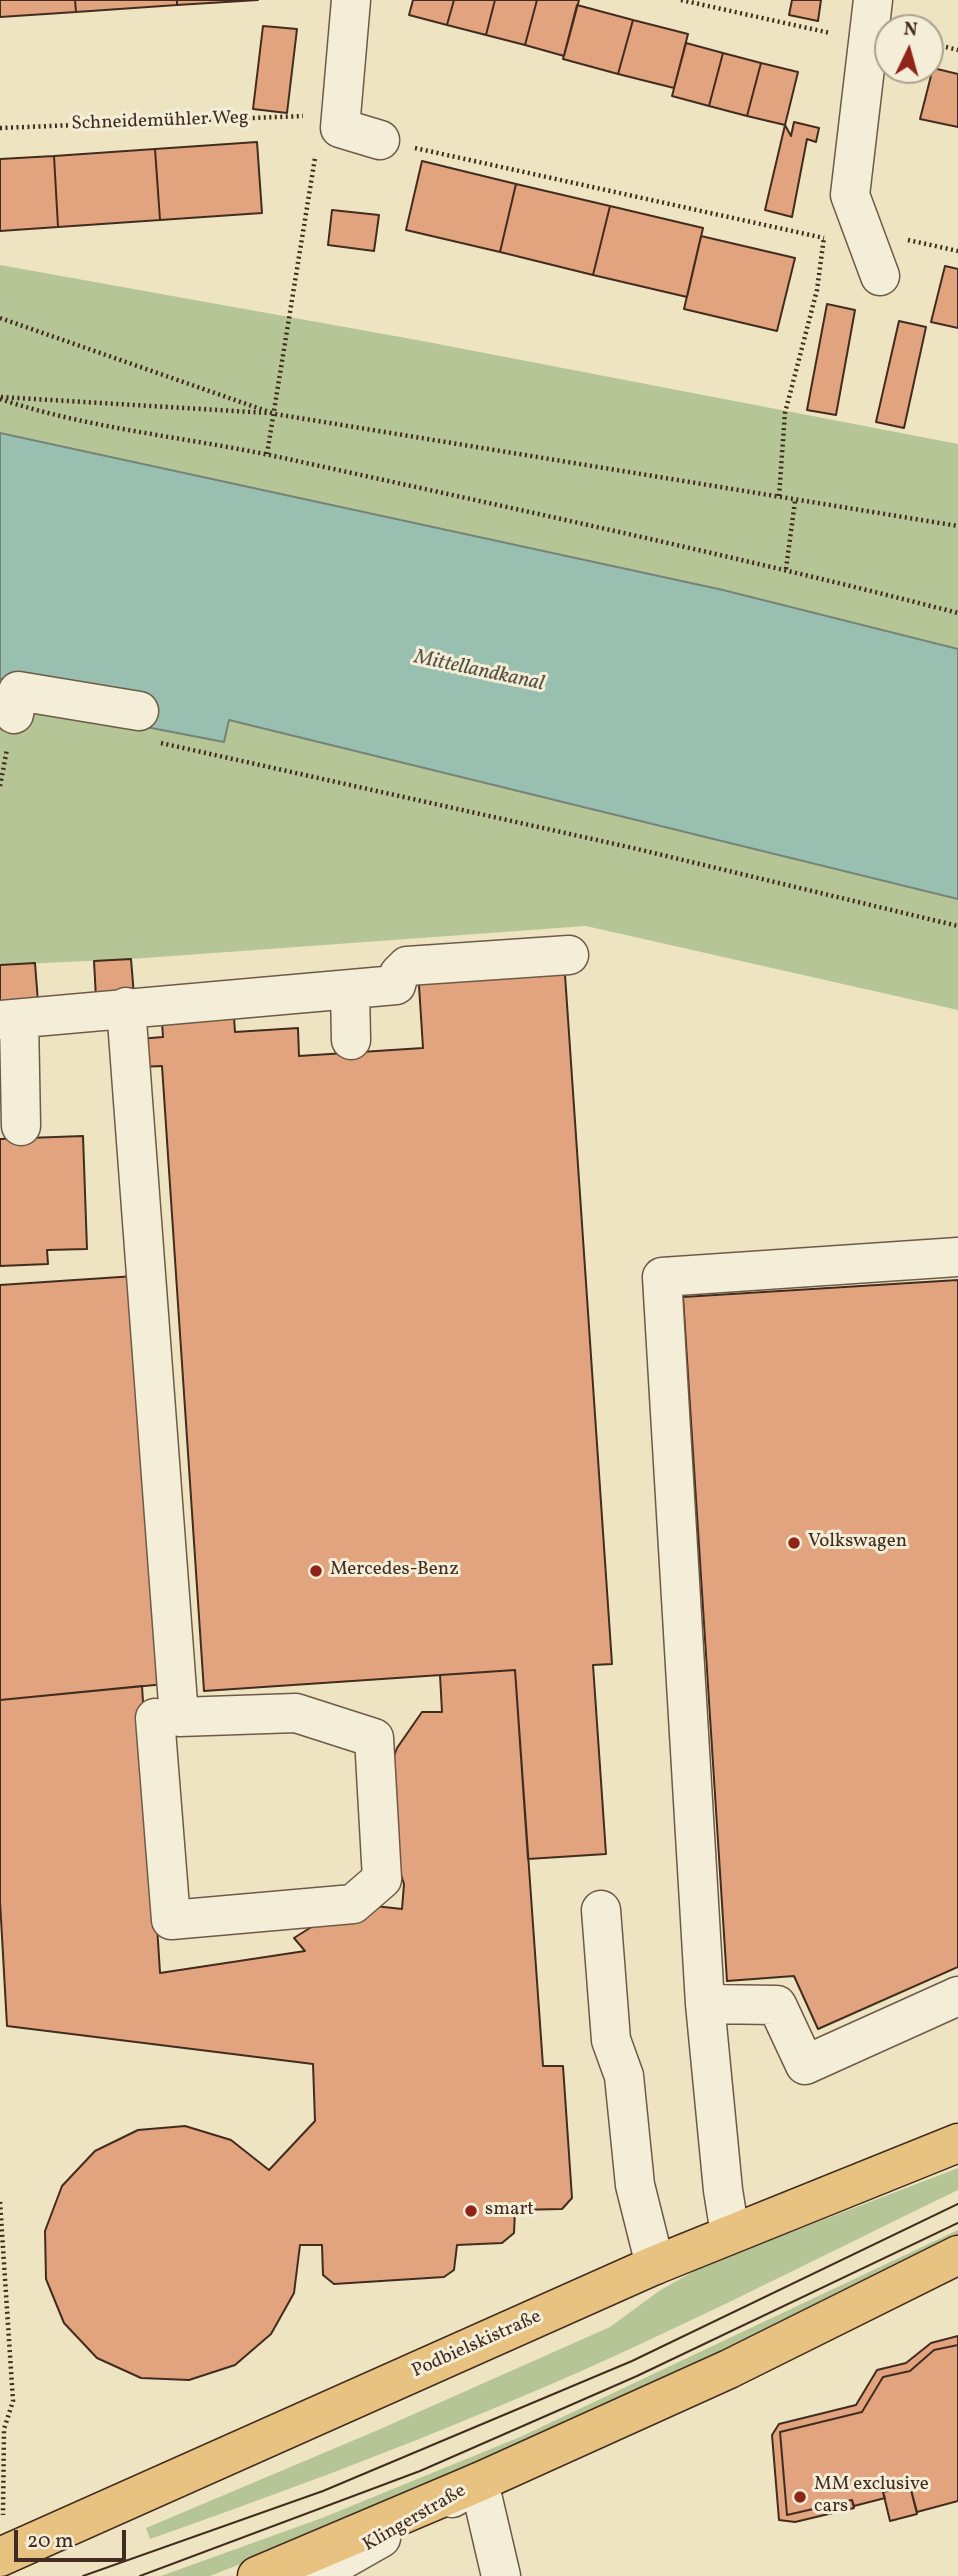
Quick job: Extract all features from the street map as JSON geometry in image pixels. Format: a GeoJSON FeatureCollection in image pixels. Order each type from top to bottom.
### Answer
{"type":"FeatureCollection","features":[{"type":"Feature","properties":{"kind":"main road","name":"Podbielskistraße"},"geometry":{"type":"LineString","coordinates":[[0,2557],[655,2265],[958,2143]]}},
{"type":"Feature","properties":{"kind":"main road"},"geometry":{"type":"LineString","coordinates":[[257,2576],[479,2482],[729,2370],[958,2255]]}},
{"type":"Feature","properties":{"kind":"street"},"geometry":{"type":"LineString","coordinates":[[351,0],[340,128],[380,140]]}},
{"type":"Feature","properties":{"kind":"street"},"geometry":{"type":"LineString","coordinates":[[873,0],[850,195],[880,276]]}},
{"type":"Feature","properties":{"kind":"street"},"geometry":{"type":"LineString","coordinates":[[14,714],[18,691],[139,711]]}},
{"type":"Feature","properties":{"kind":"street"},"geometry":{"type":"LineString","coordinates":[[21,1126],[10,1019],[396,985],[399,974],[407,966],[569,955]]}},
{"type":"Feature","properties":{"kind":"street"},"geometry":{"type":"LineString","coordinates":[[349,990],[351,1040]]}},
{"type":"Feature","properties":{"kind":"street"},"geometry":{"type":"LineString","coordinates":[[126,1007],[167,1718],[171,1920],[353,1904],[382,1879],[374,1738],[296,1713],[167,1718]]}},
{"type":"Feature","properties":{"kind":"street"},"geometry":{"type":"LineString","coordinates":[[730,2234],[723,2190],[705,2004],[662,1277],[958,1257]]}},
{"type":"Feature","properties":{"kind":"street"},"geometry":{"type":"LineString","coordinates":[[601,1910],[611,2040],[624,2076],[635,2185],[655,2265]]}},
{"type":"Feature","properties":{"kind":"street"},"geometry":{"type":"LineString","coordinates":[[705,2004],[777,2005],[805,2065],[958,1996]]}},
{"type":"Feature","properties":{"kind":"street"},"geometry":{"type":"LineString","coordinates":[[479,2482],[501,2576]]}},
{"type":"Feature","properties":{"kind":"street","name":"Klingerstraße"},"geometry":{"type":"LineString","coordinates":[[314,2576],[479,2482]]}},
{"type":"Feature","properties":{"kind":"path"},"geometry":{"type":"LineString","coordinates":[[681,0],[837,35]]}},
{"type":"Feature","properties":{"kind":"path","name":"Schneidemühler Weg"},"geometry":{"type":"LineString","coordinates":[[0,128],[305,116]]}},
{"type":"Feature","properties":{"kind":"path"},"geometry":{"type":"LineString","coordinates":[[380,140],[824,238]]}},
{"type":"Feature","properties":{"kind":"path"},"geometry":{"type":"LineString","coordinates":[[267,454],[314,175]]}},
{"type":"Feature","properties":{"kind":"path"},"geometry":{"type":"LineString","coordinates":[[779,497],[785,413],[817,290]]}},
{"type":"Feature","properties":{"kind":"path"},"geometry":{"type":"LineString","coordinates":[[0,318],[275,414]]}},
{"type":"Feature","properties":{"kind":"path"},"geometry":{"type":"LineString","coordinates":[[0,398],[275,414],[958,526]]}},
{"type":"Feature","properties":{"kind":"path"},"geometry":{"type":"LineString","coordinates":[[0,398],[45,414],[267,454],[786,569],[958,612]]}},
{"type":"Feature","properties":{"kind":"path"},"geometry":{"type":"LineString","coordinates":[[786,569],[795,501]]}},
{"type":"Feature","properties":{"kind":"path"},"geometry":{"type":"LineString","coordinates":[[223,756],[633,848],[958,926]]}},
{"type":"Feature","properties":{"kind":"path"},"geometry":{"type":"LineString","coordinates":[[0,2202],[13,2401],[4,2429],[4,2501]]}},
{"type":"Feature","properties":{"kind":"shaded area"},"geometry":{"type":"Polygon","coordinates":[[[0,265],[417,340],[958,444],[958,649],[723,590],[0,433],[0,265]]]}},
{"type":"Feature","properties":{"kind":"shaded area"},"geometry":{"type":"Polygon","coordinates":[[[0,679],[141,702],[223,742],[228,720],[958,899],[958,1010],[586,926],[131,959],[0,965],[0,679]]]}},
{"type":"Feature","properties":{"kind":"shaded area"},"geometry":{"type":"Polygon","coordinates":[[[958,2168],[958,2190],[617,2355],[415,2441],[150,2539],[146,2528],[378,2430],[610,2327],[659,2291],[703,2266],[958,2168]]]}},
{"type":"Feature","properties":{"kind":"shaded area"},"geometry":{"type":"Polygon","coordinates":[[[958,2230],[958,2238],[642,2391],[326,2530],[210,2576],[161,2576],[322,2518],[520,2437],[958,2230]]]}},
{"type":"Feature","properties":{"kind":"water","name":"Mittellandkanal"},"geometry":{"type":"Polygon","coordinates":[[[0,433],[723,590],[958,649],[958,899],[229,720],[224,742],[136,725],[141,702],[0,679],[0,433]]]}},
{"type":"Feature","properties":{"kind":"building"},"geometry":{"type":"Polygon","coordinates":[[[0,0],[75,0],[76,12],[0,17],[0,0]]]}},
{"type":"Feature","properties":{"kind":"building"},"geometry":{"type":"Polygon","coordinates":[[[75,0],[177,0],[177,5],[76,12],[75,0]]]}},
{"type":"Feature","properties":{"kind":"building"},"geometry":{"type":"Polygon","coordinates":[[[177,0],[258,0],[177,5],[177,0]]]}},
{"type":"Feature","properties":{"kind":"building"},"geometry":{"type":"Polygon","coordinates":[[[413,0],[454,0],[447,25],[409,15],[413,0]]]}},
{"type":"Feature","properties":{"kind":"building"},"geometry":{"type":"Polygon","coordinates":[[[454,0],[495,0],[486,35],[447,25],[454,0]]]}},
{"type":"Feature","properties":{"kind":"building"},"geometry":{"type":"Polygon","coordinates":[[[495,0],[537,0],[525,45],[486,35],[495,0]]]}},
{"type":"Feature","properties":{"kind":"building"},"geometry":{"type":"Polygon","coordinates":[[[537,0],[579,0],[564,56],[525,45],[537,0]]]}},
{"type":"Feature","properties":{"kind":"building"},"geometry":{"type":"Polygon","coordinates":[[[792,0],[821,0],[818,21],[789,15],[792,0]]]}},
{"type":"Feature","properties":{"kind":"building"},"geometry":{"type":"Polygon","coordinates":[[[577,5],[633,20],[618,74],[563,59],[577,5]]]}},
{"type":"Feature","properties":{"kind":"building"},"geometry":{"type":"Polygon","coordinates":[[[633,20],[688,34],[674,88],[618,74],[633,20]]]}},
{"type":"Feature","properties":{"kind":"building"},"geometry":{"type":"Polygon","coordinates":[[[263,26],[297,29],[287,113],[253,109],[263,26]]]}},
{"type":"Feature","properties":{"kind":"building"},"geometry":{"type":"Polygon","coordinates":[[[686,43],[723,53],[709,106],[672,96],[686,43]]]}},
{"type":"Feature","properties":{"kind":"building"},"geometry":{"type":"Polygon","coordinates":[[[723,53],[761,63],[747,116],[709,106],[723,53]]]}},
{"type":"Feature","properties":{"kind":"building"},"geometry":{"type":"Polygon","coordinates":[[[761,63],[798,72],[785,125],[747,116],[761,63]]]}},
{"type":"Feature","properties":{"kind":"building"},"geometry":{"type":"Polygon","coordinates":[[[944,71],[958,74],[958,127],[920,119],[929,84],[944,84],[944,71]]]}},
{"type":"Feature","properties":{"kind":"building"},"geometry":{"type":"Polygon","coordinates":[[[794,122],[819,128],[816,142],[807,139],[792,217],[765,210],[785,125],[791,136],[794,122]]]}},
{"type":"Feature","properties":{"kind":"building"},"geometry":{"type":"Polygon","coordinates":[[[257,142],[262,213],[160,220],[155,149],[257,142]]]}},
{"type":"Feature","properties":{"kind":"building"},"geometry":{"type":"Polygon","coordinates":[[[155,149],[160,220],[58,227],[54,156],[155,149]]]}},
{"type":"Feature","properties":{"kind":"building"},"geometry":{"type":"Polygon","coordinates":[[[54,156],[58,227],[0,231],[0,159],[54,156]]]}},
{"type":"Feature","properties":{"kind":"building"},"geometry":{"type":"Polygon","coordinates":[[[422,161],[516,184],[500,252],[406,230],[422,161]]]}},
{"type":"Feature","properties":{"kind":"building"},"geometry":{"type":"Polygon","coordinates":[[[516,184],[610,206],[593,275],[500,252],[516,184]]]}},
{"type":"Feature","properties":{"kind":"building"},"geometry":{"type":"Polygon","coordinates":[[[610,206],[703,228],[687,297],[593,275],[610,206]]]}},
{"type":"Feature","properties":{"kind":"building"},"geometry":{"type":"Polygon","coordinates":[[[332,210],[379,215],[374,251],[328,245],[332,210]]]}},
{"type":"Feature","properties":{"kind":"building"},"geometry":{"type":"Polygon","coordinates":[[[701,236],[795,258],[777,331],[684,309],[701,236]]]}},
{"type":"Feature","properties":{"kind":"building"},"geometry":{"type":"Polygon","coordinates":[[[945,266],[958,269],[958,328],[931,322],[945,266]]]}},
{"type":"Feature","properties":{"kind":"building"},"geometry":{"type":"Polygon","coordinates":[[[827,304],[855,310],[836,415],[807,410],[827,304]]]}},
{"type":"Feature","properties":{"kind":"building"},"geometry":{"type":"Polygon","coordinates":[[[899,321],[926,327],[904,428],[876,422],[899,321]]]}},
{"type":"Feature","properties":{"kind":"building"},"geometry":{"type":"Polygon","coordinates":[[[131,959],[134,996],[96,998],[94,961],[131,959]]]}},
{"type":"Feature","properties":{"kind":"building"},"geometry":{"type":"Polygon","coordinates":[[[564,960],[612,1664],[593,1665],[606,1854],[528,1859],[515,1670],[204,1691],[162,1066],[139,1067],[138,1039],[163,1037],[161,1008],[233,1003],[235,1032],[298,1028],[299,1056],[423,1048],[418,970],[564,960]]]}},
{"type":"Feature","properties":{"kind":"building"},"geometry":{"type":"Polygon","coordinates":[[[35,963],[38,1002],[0,1004],[0,965],[35,963]]]}},
{"type":"Feature","properties":{"kind":"building"},"geometry":{"type":"Polygon","coordinates":[[[83,1136],[87,1249],[47,1250],[48,1264],[0,1266],[0,1139],[83,1136]]]}},
{"type":"Feature","properties":{"kind":"building"},"geometry":{"type":"Polygon","coordinates":[[[135,1276],[165,1684],[0,1700],[0,1285],[135,1276]]]}},
{"type":"Feature","properties":{"kind":"building"},"geometry":{"type":"Polygon","coordinates":[[[958,1280],[958,1967],[818,2029],[794,1976],[727,1981],[683,1297],[958,1280]]]}},
{"type":"Feature","properties":{"kind":"building"},"geometry":{"type":"Polygon","coordinates":[[[515,1670],[543,2066],[563,2066],[572,2198],[562,2209],[515,2210],[514,2233],[502,2243],[457,2245],[454,2270],[444,2277],[334,2284],[323,2275],[322,2245],[300,2245],[294,2293],[271,2334],[235,2365],[189,2380],[141,2378],[97,2358],[64,2323],[46,2279],[45,2231],[62,2186],[95,2151],[138,2130],[185,2126],[231,2140],[269,2170],[315,2121],[313,2064],[7,2026],[0,1901],[0,1700],[142,1686],[160,1973],[305,1951],[294,1938],[324,1919],[366,1905],[402,1909],[404,1884],[399,1869],[393,1759],[397,1748],[422,1712],[442,1712],[440,1675],[515,1670]]]}},
{"type":"Feature","properties":{"kind":"building"},"geometry":{"type":"Polygon","coordinates":[[[958,2336],[958,2345],[934,2350],[910,2371],[883,2377],[862,2412],[780,2432],[787,2515],[852,2500],[854,2508],[795,2522],[779,2520],[772,2435],[779,2424],[856,2405],[877,2370],[906,2363],[931,2343],[958,2336]]]}},
{"type":"Feature","properties":{"kind":"building"},"geometry":{"type":"Polygon","coordinates":[[[958,2345],[958,2501],[917,2512],[910,2486],[883,2492],[885,2498],[854,2506],[852,2500],[787,2515],[780,2432],[862,2412],[883,2377],[910,2371],[934,2350],[958,2345]]]}},
{"type":"Feature","properties":{"kind":"building"},"geometry":{"type":"Polygon","coordinates":[[[910,2486],[917,2514],[890,2521],[883,2492],[910,2486]]]}},
{"type":"Feature","properties":{"kind":"tram line"},"geometry":{"type":"LineString","coordinates":[[83,2576],[323,2491],[632,2361],[958,2204]]}},
{"type":"Feature","properties":{"kind":"tram line"},"geometry":{"type":"LineString","coordinates":[[140,2576],[420,2471],[637,2376],[958,2223]]}},
{"type":"Feature","properties":{"kind":"place","name":"Volkswagen"},"geometry":{"type":"Point","coordinates":[794,1543]}},
{"type":"Feature","properties":{"kind":"place","name":"Mercedes-Benz"},"geometry":{"type":"Point","coordinates":[316,1571]}},
{"type":"Feature","properties":{"kind":"place","name":"smart"},"geometry":{"type":"Point","coordinates":[471,2211]}},
{"type":"Feature","properties":{"kind":"place","name":"MM exclusive cars"},"geometry":{"type":"Point","coordinates":[800,2497]}}]}
